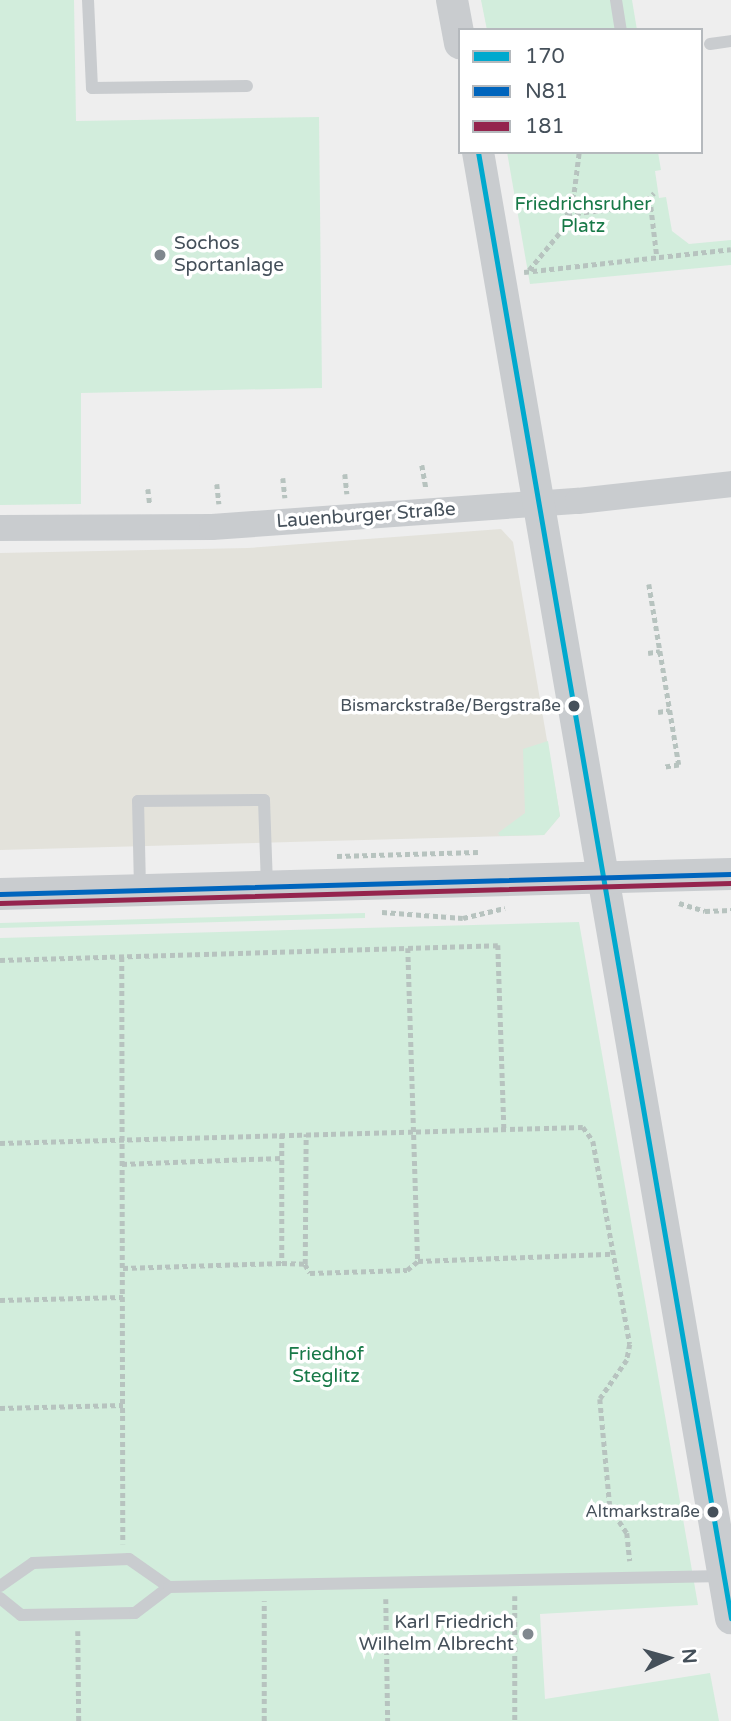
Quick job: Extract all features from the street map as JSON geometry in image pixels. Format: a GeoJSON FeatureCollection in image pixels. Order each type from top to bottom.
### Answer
{"type":"FeatureCollection","features":[{"type":"Feature","properties":{"kind":"street"},"geometry":{"type":"LineString","coordinates":[[453,0],[458,31]]}},
{"type":"Feature","properties":{"kind":"street"},"geometry":{"type":"LineString","coordinates":[[478,154],[728,1596]]}},
{"type":"Feature","properties":{"kind":"street","name":"Lauenburger Straße"},"geometry":{"type":"LineString","coordinates":[[0,528],[212,527],[537,504],[731,484]]}},
{"type":"Feature","properties":{"kind":"street"},"geometry":{"type":"LineString","coordinates":[[0,894],[731,874]]}},
{"type":"Feature","properties":{"kind":"lane"},"geometry":{"type":"LineString","coordinates":[[88,0],[92,88],[247,86]]}},
{"type":"Feature","properties":{"kind":"lane"},"geometry":{"type":"LineString","coordinates":[[616,0],[621,28]]}},
{"type":"Feature","properties":{"kind":"lane"},"geometry":{"type":"LineString","coordinates":[[710,44],[731,41]]}},
{"type":"Feature","properties":{"kind":"lane"},"geometry":{"type":"LineString","coordinates":[[140,890],[138,800],[264,800],[267,887]]}},
{"type":"Feature","properties":{"kind":"lane"},"geometry":{"type":"LineString","coordinates":[[0,1586],[33,1563],[130,1559],[169,1587],[632,1580],[728,1596]]}},
{"type":"Feature","properties":{"kind":"lane"},"geometry":{"type":"LineString","coordinates":[[0,1598],[21,1615],[135,1613],[169,1587]]}},
{"type":"Feature","properties":{"kind":"path"},"geometry":{"type":"LineString","coordinates":[[579,154],[567,214],[547,252],[526,272],[731,249]]}},
{"type":"Feature","properties":{"kind":"path"},"geometry":{"type":"LineString","coordinates":[[567,214],[640,206],[652,195],[657,257]]}},
{"type":"Feature","properties":{"kind":"path"},"geometry":{"type":"LineString","coordinates":[[422,465],[427,490]]}},
{"type":"Feature","properties":{"kind":"path"},"geometry":{"type":"LineString","coordinates":[[345,474],[347,496]]}},
{"type":"Feature","properties":{"kind":"path"},"geometry":{"type":"LineString","coordinates":[[283,478],[285,500]]}},
{"type":"Feature","properties":{"kind":"path"},"geometry":{"type":"LineString","coordinates":[[217,484],[219,504]]}},
{"type":"Feature","properties":{"kind":"path"},"geometry":{"type":"LineString","coordinates":[[148,489],[150,506]]}},
{"type":"Feature","properties":{"kind":"path"},"geometry":{"type":"LineString","coordinates":[[649,584],[679,765],[665,767]]}},
{"type":"Feature","properties":{"kind":"path"},"geometry":{"type":"LineString","coordinates":[[648,653],[660,651]]}},
{"type":"Feature","properties":{"kind":"path"},"geometry":{"type":"LineString","coordinates":[[658,712],[670,710]]}},
{"type":"Feature","properties":{"kind":"path"},"geometry":{"type":"LineString","coordinates":[[670,900],[703,910],[731,910]]}},
{"type":"Feature","properties":{"kind":"path"},"geometry":{"type":"LineString","coordinates":[[0,961],[498,945],[504,1128]]}},
{"type":"Feature","properties":{"kind":"path"},"geometry":{"type":"LineString","coordinates":[[408,948],[418,1261]]}},
{"type":"Feature","properties":{"kind":"path"},"geometry":{"type":"LineString","coordinates":[[122,957],[123,1560]]}},
{"type":"Feature","properties":{"kind":"path"},"geometry":{"type":"LineString","coordinates":[[0,1143],[583,1127],[593,1141],[630,1344],[627,1360],[600,1399],[610,1507],[627,1533],[632,1580]]}},
{"type":"Feature","properties":{"kind":"path"},"geometry":{"type":"LineString","coordinates":[[282,1134],[282,1263]]}},
{"type":"Feature","properties":{"kind":"path"},"geometry":{"type":"LineString","coordinates":[[306,1134],[305,1264],[310,1273],[407,1270],[418,1261],[613,1254]]}},
{"type":"Feature","properties":{"kind":"path"},"geometry":{"type":"LineString","coordinates":[[122,1164],[281,1158]]}},
{"type":"Feature","properties":{"kind":"path"},"geometry":{"type":"LineString","coordinates":[[123,1268],[305,1264]]}},
{"type":"Feature","properties":{"kind":"path"},"geometry":{"type":"LineString","coordinates":[[0,1300],[123,1297]]}},
{"type":"Feature","properties":{"kind":"path"},"geometry":{"type":"LineString","coordinates":[[0,1408],[123,1405]]}},
{"type":"Feature","properties":{"kind":"path"},"geometry":{"type":"LineString","coordinates":[[514,1582],[515,1721]]}},
{"type":"Feature","properties":{"kind":"path"},"geometry":{"type":"LineString","coordinates":[[385,1584],[388,1721]]}},
{"type":"Feature","properties":{"kind":"path"},"geometry":{"type":"LineString","coordinates":[[264,1586],[264,1721]]}},
{"type":"Feature","properties":{"kind":"path"},"geometry":{"type":"LineString","coordinates":[[79,1721],[77,1631],[89,1631]]}},
{"type":"Feature","properties":{"kind":"shaded area"},"geometry":{"type":"Polygon","coordinates":[[[501,529],[513,542],[560,816],[544,835],[0,850],[0,553],[248,548],[501,529]]]}},
{"type":"Feature","properties":{"kind":"green space","name":"Sochos Sportanlage"},"geometry":{"type":"Polygon","coordinates":[[[0,0],[74,0],[76,121],[319,117],[322,388],[81,393],[81,504],[0,505],[0,0]]]}},
{"type":"Feature","properties":{"kind":"green space"},"geometry":{"type":"Polygon","coordinates":[[[481,0],[632,0],[637,28],[487,28],[481,0]]]}},
{"type":"Feature","properties":{"kind":"green space","name":"Friedrichsruher Platz"},"geometry":{"type":"Polygon","coordinates":[[[507,154],[658,154],[661,170],[655,171],[659,198],[666,197],[672,231],[689,244],[731,240],[731,265],[530,284],[507,154]]]}},
{"type":"Feature","properties":{"kind":"green space"},"geometry":{"type":"Polygon","coordinates":[[[548,741],[560,816],[544,835],[500,836],[498,833],[525,813],[523,749],[548,741]]]}},
{"type":"Feature","properties":{"kind":"green space"},"geometry":{"type":"Polygon","coordinates":[[[365,913],[365,918],[0,928],[0,923],[365,913]]]}},
{"type":"Feature","properties":{"kind":"green space","name":"Friedhof Steglitz"},"geometry":{"type":"Polygon","coordinates":[[[579,922],[698,1605],[540,1614],[545,1699],[710,1673],[719,1721],[0,1721],[0,938],[579,922]]]}},
{"type":"Feature","properties":{"kind":"transit line","name":"170"},"geometry":{"type":"LineString","coordinates":[[478,154],[731,1618]]}},
{"type":"Feature","properties":{"kind":"transit line","name":"N81"},"geometry":{"type":"LineString","coordinates":[[0,894],[731,874]]}},
{"type":"Feature","properties":{"kind":"transit line","name":"181"},"geometry":{"type":"LineString","coordinates":[[0,903],[731,883]]}},
{"type":"Feature","properties":{"kind":"place","name":"Sochos Sportanlage"},"geometry":{"type":"Point","coordinates":[160,255]}},
{"type":"Feature","properties":{"kind":"place","name":"Bismarckstraße/Bergstraße"},"geometry":{"type":"Point","coordinates":[574,706]}},
{"type":"Feature","properties":{"kind":"place","name":"Altmarkstraße"},"geometry":{"type":"Point","coordinates":[713,1512]}},
{"type":"Feature","properties":{"kind":"place","name":"Karl Friedrich Wilhelm Albrecht"},"geometry":{"type":"Point","coordinates":[528,1634]}}]}
